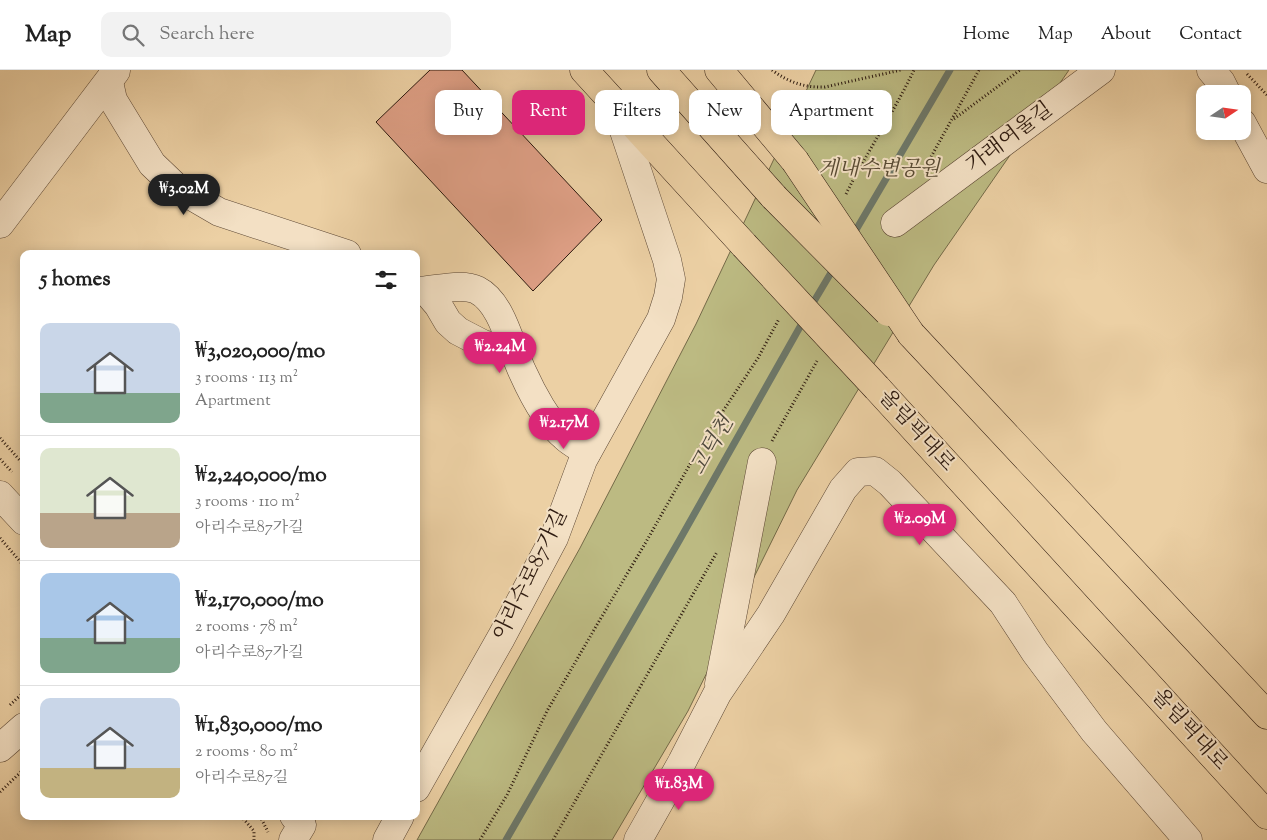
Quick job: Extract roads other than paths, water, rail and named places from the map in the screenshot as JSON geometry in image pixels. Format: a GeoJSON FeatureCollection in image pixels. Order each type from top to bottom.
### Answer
{"type":"FeatureCollection","features":[{"type":"Feature","properties":{"kind":"highway","name":"올림픽대로"},"geometry":{"type":"LineString","coordinates":[[584,70],[602,90]]}},
{"type":"Feature","properties":{"kind":"highway"},"geometry":{"type":"LineString","coordinates":[[661,70],[774,197],[911,334],[1267,714]]}},
{"type":"Feature","properties":{"kind":"highway"},"geometry":{"type":"LineString","coordinates":[[719,70],[795,161],[911,334]]}},
{"type":"Feature","properties":{"kind":"highway","name":"올림픽대로"},"geometry":{"type":"LineString","coordinates":[[643,135],[1267,815]]}},
{"type":"Feature","properties":{"kind":"street","name":"가래여울길"},"geometry":{"type":"LineString","coordinates":[[895,223],[1101,70]]}},
{"type":"Feature","properties":{"kind":"street"},"geometry":{"type":"LineString","coordinates":[[1211,70],[1222,85]]}},
{"type":"Feature","properties":{"kind":"street"},"geometry":{"type":"LineString","coordinates":[[0,224],[113,76]]}},
{"type":"Feature","properties":{"kind":"street"},"geometry":{"type":"LineString","coordinates":[[113,76],[113,100],[152,164],[176,187],[219,212],[335,250]]}},
{"type":"Feature","properties":{"kind":"street","name":"아리수로87가길"},"geometry":{"type":"LineString","coordinates":[[420,781],[554,538],[587,452],[661,319],[668,297],[671,279],[667,260],[625,135]]}},
{"type":"Feature","properties":{"kind":"street"},"geometry":{"type":"LineString","coordinates":[[1251,140],[1267,169]]}},
{"type":"Feature","properties":{"kind":"street"},"geometry":{"type":"LineString","coordinates":[[421,291],[446,287],[476,289],[484,295],[495,308],[507,330],[514,352],[536,398],[564,437],[587,452]]}},
{"type":"Feature","properties":{"kind":"street"},"geometry":{"type":"LineString","coordinates":[[421,291],[438,305],[448,322],[458,331],[483,344],[514,352]]}},
{"type":"Feature","properties":{"kind":"street"},"geometry":{"type":"LineString","coordinates":[[717,694],[762,462]]}},
{"type":"Feature","properties":{"kind":"street"},"geometry":{"type":"LineString","coordinates":[[638,840],[682,762],[717,694],[771,614],[843,489],[858,472],[875,471],[890,483],[1003,603],[1035,652],[1094,731],[1188,840]]}},
{"type":"Feature","properties":{"kind":"street"},"geometry":{"type":"LineString","coordinates":[[0,495],[20,516]]}},
{"type":"Feature","properties":{"kind":"street"},"geometry":{"type":"LineString","coordinates":[[0,748],[20,730]]}},
{"type":"Feature","properties":{"kind":"street"},"geometry":{"type":"LineString","coordinates":[[293,840],[302,825],[298,820]]}},
{"type":"Feature","properties":{"kind":"street"},"geometry":{"type":"LineString","coordinates":[[387,840],[398,820]]}},
{"type":"Feature","properties":{"kind":"waterway","name":"고덕천"},"geometry":{"type":"LineString","coordinates":[[853,235],[950,70]]}},
{"type":"Feature","properties":{"kind":"waterway","name":"고덕천"},"geometry":{"type":"LineString","coordinates":[[810,308],[835,266]]}},
{"type":"Feature","properties":{"kind":"waterway","name":"고덕천"},"geometry":{"type":"LineString","coordinates":[[506,840],[679,541],[805,318]]}},
{"type":"Feature","properties":{"kind":"park label","name":"게내수변공원"},"geometry":{"type":"Point","coordinates":[879,170]}}]}
